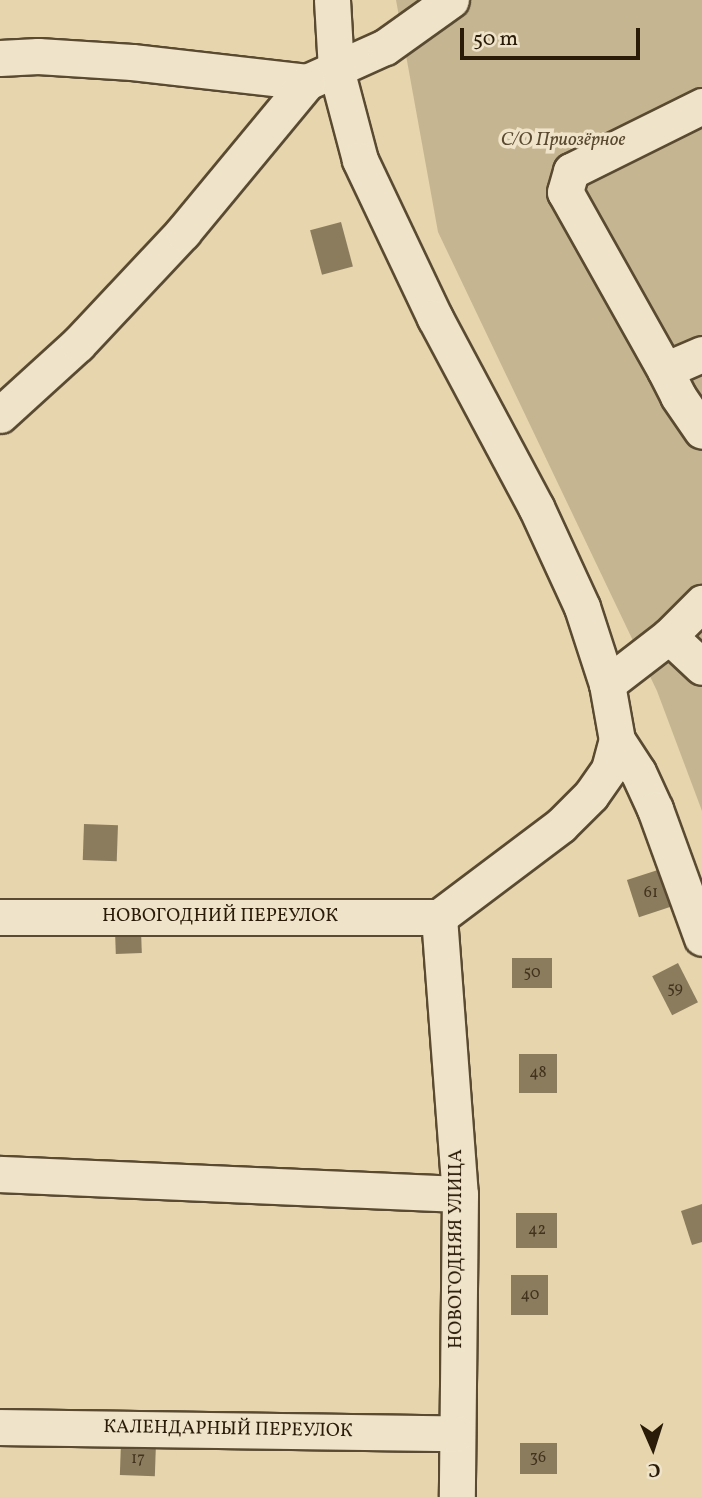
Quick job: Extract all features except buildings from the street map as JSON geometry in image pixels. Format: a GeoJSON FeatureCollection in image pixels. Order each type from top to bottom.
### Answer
{"type":"FeatureCollection","features":[{"type":"Feature","properties":{"kind":"street"},"geometry":{"type":"LineString","coordinates":[[332,0],[322,75],[435,318],[536,507],[582,607],[607,684],[617,740],[638,772],[654,809],[702,938]]}},
{"type":"Feature","properties":{"kind":"street"},"geometry":{"type":"LineString","coordinates":[[0,415],[78,344],[174,242],[322,75],[385,47],[451,0]]}},
{"type":"Feature","properties":{"kind":"street"},"geometry":{"type":"LineString","coordinates":[[0,58],[38,56],[322,75]]}},
{"type":"Feature","properties":{"kind":"street"},"geometry":{"type":"LineString","coordinates":[[702,106],[571,171],[565,192],[677,396],[702,431]]}},
{"type":"Feature","properties":{"kind":"street"},"geometry":{"type":"LineString","coordinates":[[665,370],[702,354]]}},
{"type":"Feature","properties":{"kind":"street"},"geometry":{"type":"LineString","coordinates":[[607,684],[668,636],[702,603]]}},
{"type":"Feature","properties":{"kind":"street"},"geometry":{"type":"LineString","coordinates":[[668,636],[702,667]]}},
{"type":"Feature","properties":{"kind":"street"},"geometry":{"type":"LineString","coordinates":[[439,917],[561,825],[609,769],[617,740]]}},
{"type":"Feature","properties":{"kind":"street","name":"НОВОГОДНИЙ ПЕРЕУЛОК"},"geometry":{"type":"LineString","coordinates":[[0,917],[439,917]]}},
{"type":"Feature","properties":{"kind":"street","name":"НОВОГОДНЯЯ УЛИЦА"},"geometry":{"type":"LineString","coordinates":[[439,917],[460,1194],[457,1497]]}},
{"type":"Feature","properties":{"kind":"street"},"geometry":{"type":"LineString","coordinates":[[0,1174],[460,1194]]}},
{"type":"Feature","properties":{"kind":"street","name":"КАЛЕНДАРНЫЙ ПЕРЕУЛОК"},"geometry":{"type":"LineString","coordinates":[[0,1427],[457,1433]]}},
{"type":"Feature","properties":{"kind":"green space","name":"С/О Приозёрное"},"geometry":{"type":"Polygon","coordinates":[[[396,0],[702,0],[702,811],[657,691],[438,232],[396,0]]]}}]}
